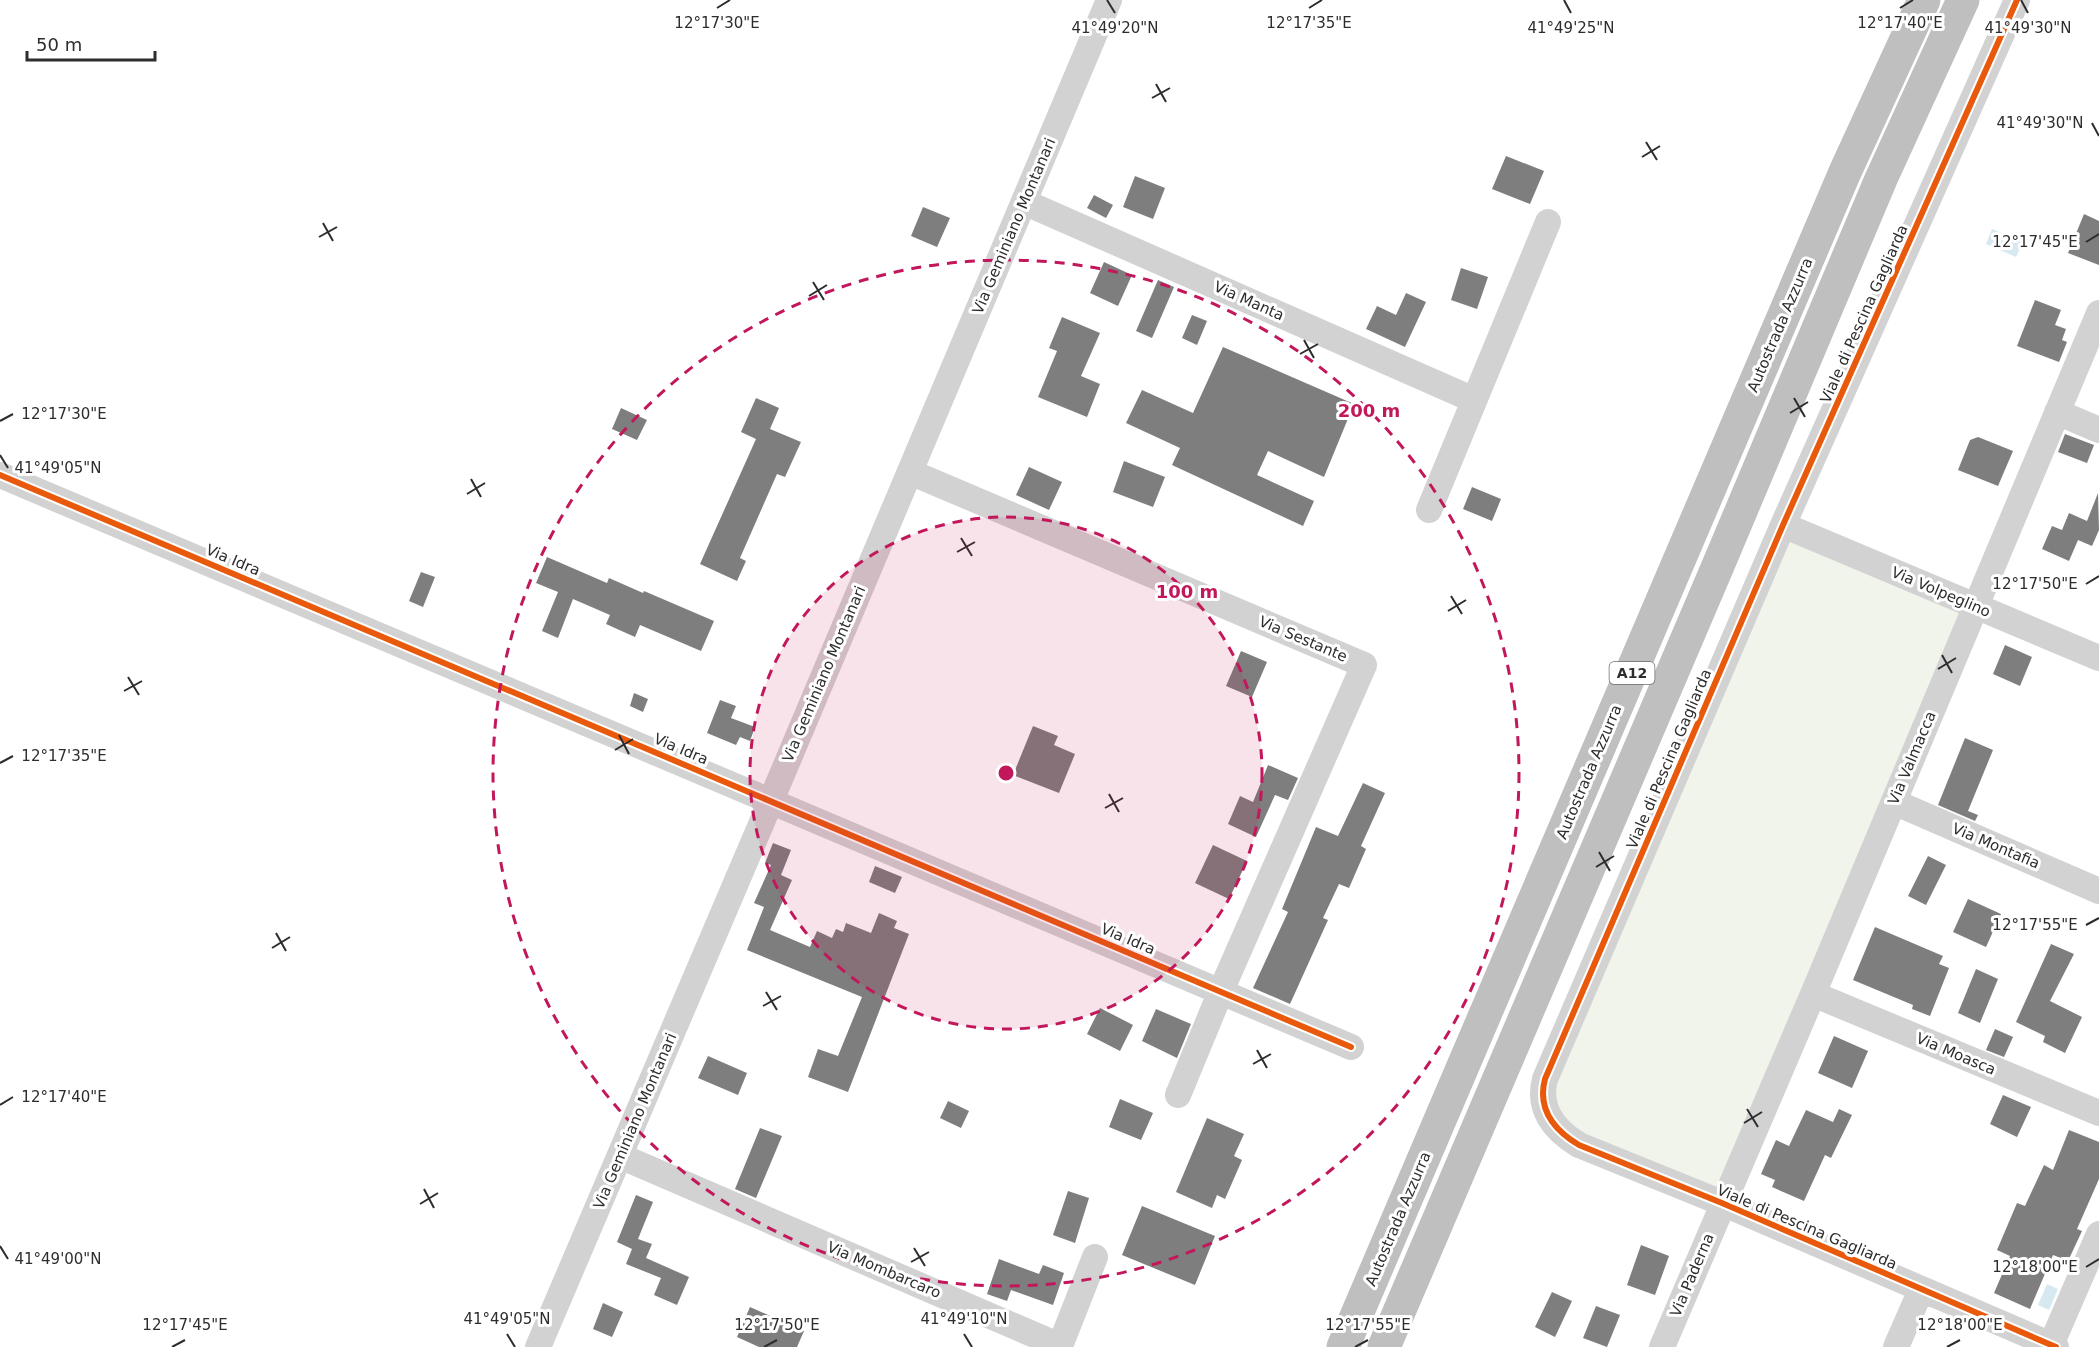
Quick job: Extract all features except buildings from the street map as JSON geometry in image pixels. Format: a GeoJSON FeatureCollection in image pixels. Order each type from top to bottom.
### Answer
{"type":"FeatureCollection","features":[{"type":"Feature","properties":{"kind":"highway","name":"Autostrada Azzurra"},"geometry":{"type":"LineString","coordinates":[[1343,1347],[1845,172],[1924,0]]}},
{"type":"Feature","properties":{"kind":"highway","name":"A12"},"geometry":{"type":"LineString","coordinates":[[1384,1347],[1717,568],[1876,189],[1963,0]]}},
{"type":"Feature","properties":{"kind":"street","name":"Via Geminiano Montanari"},"geometry":{"type":"LineString","coordinates":[[538,1347],[1109,0]]}},
{"type":"Feature","properties":{"kind":"street","name":"Viale di Pescina Gagliarda"},"geometry":{"type":"LineString","coordinates":[[2017,0],[1783,525],[1543,1087],[1547,1116],[1567,1138],[1579,1145],[1722,1203],[2053,1346]]}},
{"type":"Feature","properties":{"kind":"street","name":"Via Manta"},"geometry":{"type":"LineString","coordinates":[[1024,202],[1474,400]]}},
{"type":"Feature","properties":{"kind":"street"},"geometry":{"type":"LineString","coordinates":[[1429,510],[1548,222]]}},
{"type":"Feature","properties":{"kind":"street","name":"Via Valmacca"},"geometry":{"type":"LineString","coordinates":[[1722,1203],[1813,994],[2099,313]]}},
{"type":"Feature","properties":{"kind":"street"},"geometry":{"type":"LineString","coordinates":[[2057,412],[2099,430]]}},
{"type":"Feature","properties":{"kind":"street","name":"Via Sestante"},"geometry":{"type":"LineString","coordinates":[[910,472],[1364,665],[1221,991],[1178,1095]]}},
{"type":"Feature","properties":{"kind":"street","name":"Via Idra"},"geometry":{"type":"LineString","coordinates":[[0,474],[1352,1047]]}},
{"type":"Feature","properties":{"kind":"street","name":"Via Volpeglino"},"geometry":{"type":"LineString","coordinates":[[1783,525],[2099,658]]}},
{"type":"Feature","properties":{"kind":"street","name":"Via Montafia"},"geometry":{"type":"LineString","coordinates":[[1894,802],[2099,891]]}},
{"type":"Feature","properties":{"kind":"street","name":"Via Moasca"},"geometry":{"type":"LineString","coordinates":[[1813,994],[2099,1113]]}},
{"type":"Feature","properties":{"kind":"street","name":"Via Mombarcaro"},"geometry":{"type":"LineString","coordinates":[[620,1156],[1060,1346],[1095,1257]]}},
{"type":"Feature","properties":{"kind":"street","name":"Via Paderna"},"geometry":{"type":"LineString","coordinates":[[1662,1347],[1722,1203]]}},
{"type":"Feature","properties":{"kind":"street"},"geometry":{"type":"LineString","coordinates":[[2053,1346],[2099,1234]]}},
{"type":"Feature","properties":{"kind":"street"},"geometry":{"type":"LineString","coordinates":[[1896,1347],[1922,1290]]}},
{"type":"Feature","properties":{"kind":"shaded area"},"geometry":{"type":"Polygon","coordinates":[[[1992,229],[2023,242],[2016,257],[1986,244],[1992,229]]]}},
{"type":"Feature","properties":{"kind":"shaded area"},"geometry":{"type":"Polygon","coordinates":[[[1788,537],[1963,613],[1719,1192],[1577,1131],[1559,1112],[1552,1081],[1788,537]]]}},
{"type":"Feature","properties":{"kind":"shaded area"},"geometry":{"type":"Polygon","coordinates":[[[2047,1284],[2058,1289],[2049,1310],[2038,1305],[2047,1284]]]}},
{"type":"Feature","properties":{"kind":"cycle path"},"geometry":{"type":"LineString","coordinates":[[2017,0],[1783,525],[1545,1079],[1543,1100],[1555,1125],[1579,1145],[1722,1203],[2056,1347]]}},
{"type":"Feature","properties":{"kind":"cycle path"},"geometry":{"type":"LineString","coordinates":[[0,475],[1351,1047]]}}]}
